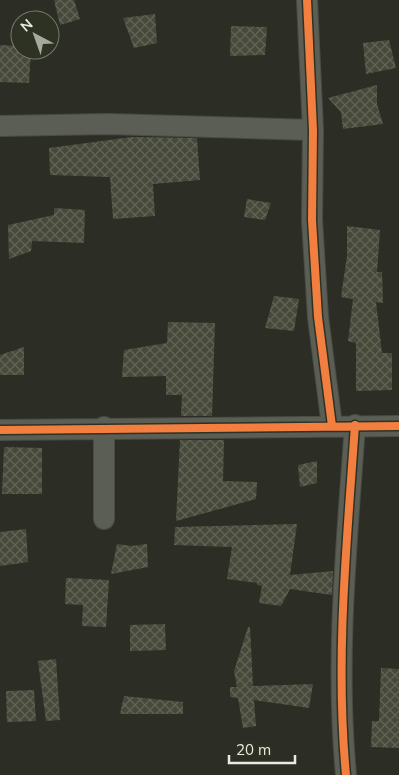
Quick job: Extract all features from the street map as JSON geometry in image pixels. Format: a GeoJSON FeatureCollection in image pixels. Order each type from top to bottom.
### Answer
{"type":"FeatureCollection","features":[{"type":"Feature","properties":{"kind":"street"},"geometry":{"type":"LineString","coordinates":[[307,0],[313,130],[312,220],[318,317],[332,426]]}},
{"type":"Feature","properties":{"kind":"street"},"geometry":{"type":"LineString","coordinates":[[0,126],[108,124],[313,130]]}},
{"type":"Feature","properties":{"kind":"street"},"geometry":{"type":"LineString","coordinates":[[346,775],[343,740],[341,623],[355,425]]}},
{"type":"Feature","properties":{"kind":"street"},"geometry":{"type":"LineString","coordinates":[[0,430],[104,427],[399,426]]}},
{"type":"Feature","properties":{"kind":"street"},"geometry":{"type":"LineString","coordinates":[[104,427],[104,519]]}},
{"type":"Feature","properties":{"kind":"building"},"geometry":{"type":"Polygon","coordinates":[[[54,0],[74,0],[80,19],[60,25],[60,10],[56,10],[54,0]]]}},
{"type":"Feature","properties":{"kind":"building"},"geometry":{"type":"Polygon","coordinates":[[[155,14],[157,43],[134,48],[123,18],[155,14]]]}},
{"type":"Feature","properties":{"kind":"building"},"geometry":{"type":"Polygon","coordinates":[[[231,26],[267,27],[265,55],[230,56],[231,26]]]}},
{"type":"Feature","properties":{"kind":"building"},"geometry":{"type":"Polygon","coordinates":[[[389,40],[396,68],[366,74],[363,43],[389,40]]]}},
{"type":"Feature","properties":{"kind":"building"},"geometry":{"type":"Polygon","coordinates":[[[0,45],[10,46],[10,60],[30,60],[29,83],[0,82],[0,45]]]}},
{"type":"Feature","properties":{"kind":"building"},"geometry":{"type":"Polygon","coordinates":[[[377,85],[377,104],[383,124],[343,129],[341,112],[328,98],[377,85]]]}},
{"type":"Feature","properties":{"kind":"building"},"geometry":{"type":"Polygon","coordinates":[[[132,137],[197,138],[200,180],[153,184],[155,216],[113,219],[110,177],[50,175],[49,148],[132,137]]]}},
{"type":"Feature","properties":{"kind":"building"},"geometry":{"type":"Polygon","coordinates":[[[247,199],[271,203],[265,220],[244,217],[247,199]]]}},
{"type":"Feature","properties":{"kind":"building"},"geometry":{"type":"Polygon","coordinates":[[[54,208],[85,210],[84,243],[32,241],[31,251],[9,259],[8,225],[54,215],[54,208]]]}},
{"type":"Feature","properties":{"kind":"building"},"geometry":{"type":"Polygon","coordinates":[[[347,226],[380,230],[377,272],[382,272],[383,303],[376,302],[382,353],[392,353],[392,390],[356,391],[356,343],[348,341],[353,299],[341,297],[347,256],[347,226]]]}},
{"type":"Feature","properties":{"kind":"building"},"geometry":{"type":"Polygon","coordinates":[[[274,296],[299,299],[294,331],[265,328],[274,296]]]}},
{"type":"Feature","properties":{"kind":"building"},"geometry":{"type":"Polygon","coordinates":[[[168,322],[215,323],[212,416],[181,416],[182,395],[166,395],[166,376],[122,377],[124,350],[167,343],[168,322]]]}},
{"type":"Feature","properties":{"kind":"building"},"geometry":{"type":"Polygon","coordinates":[[[24,347],[24,375],[0,375],[0,355],[24,347]]]}},
{"type":"Feature","properties":{"kind":"building"},"geometry":{"type":"Polygon","coordinates":[[[180,440],[224,440],[223,481],[257,482],[256,499],[176,521],[180,440]]]}},
{"type":"Feature","properties":{"kind":"building"},"geometry":{"type":"Polygon","coordinates":[[[4,447],[42,448],[42,494],[2,494],[4,447]]]}},
{"type":"Feature","properties":{"kind":"building"},"geometry":{"type":"Polygon","coordinates":[[[317,461],[317,483],[300,487],[298,465],[317,461]]]}},
{"type":"Feature","properties":{"kind":"building"},"geometry":{"type":"Polygon","coordinates":[[[297,524],[290,575],[333,571],[332,595],[290,589],[281,606],[259,603],[262,586],[257,585],[257,583],[227,579],[232,547],[174,545],[175,527],[297,524]]]}},
{"type":"Feature","properties":{"kind":"building"},"geometry":{"type":"Polygon","coordinates":[[[26,529],[28,562],[0,566],[0,532],[26,529]]]}},
{"type":"Feature","properties":{"kind":"building"},"geometry":{"type":"Polygon","coordinates":[[[117,544],[132,546],[147,544],[148,567],[111,574],[117,544]]]}},
{"type":"Feature","properties":{"kind":"building"},"geometry":{"type":"Polygon","coordinates":[[[66,578],[109,580],[106,627],[82,626],[83,605],[65,604],[66,578]]]}},
{"type":"Feature","properties":{"kind":"building"},"geometry":{"type":"Polygon","coordinates":[[[165,624],[166,650],[130,651],[130,625],[165,624]]]}},
{"type":"Feature","properties":{"kind":"building"},"geometry":{"type":"Polygon","coordinates":[[[248,627],[250,627],[253,686],[313,684],[309,708],[254,700],[256,726],[243,728],[238,698],[230,697],[230,687],[237,687],[234,671],[248,627]]]}},
{"type":"Feature","properties":{"kind":"building"},"geometry":{"type":"Polygon","coordinates":[[[56,659],[60,720],[46,721],[38,661],[56,659]]]}},
{"type":"Feature","properties":{"kind":"building"},"geometry":{"type":"Polygon","coordinates":[[[381,668],[399,669],[399,748],[371,747],[372,721],[379,721],[381,668]]]}},
{"type":"Feature","properties":{"kind":"building"},"geometry":{"type":"Polygon","coordinates":[[[34,690],[36,721],[7,722],[6,691],[34,690]]]}},
{"type":"Feature","properties":{"kind":"building"},"geometry":{"type":"Polygon","coordinates":[[[124,696],[183,702],[183,714],[120,714],[124,696]]]}},
{"type":"Feature","properties":{"kind":"cycle path"},"geometry":{"type":"LineString","coordinates":[[307,0],[313,130],[312,220],[318,317],[332,426]]}},
{"type":"Feature","properties":{"kind":"cycle path"},"geometry":{"type":"LineString","coordinates":[[346,775],[342,687],[343,600],[355,425]]}},
{"type":"Feature","properties":{"kind":"cycle path"},"geometry":{"type":"LineString","coordinates":[[0,430],[399,426]]}}]}
